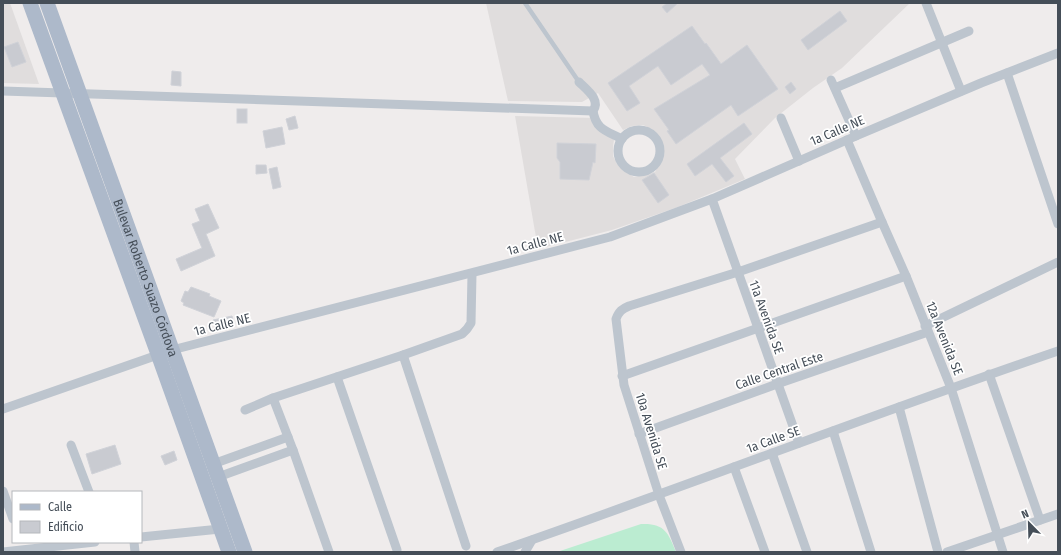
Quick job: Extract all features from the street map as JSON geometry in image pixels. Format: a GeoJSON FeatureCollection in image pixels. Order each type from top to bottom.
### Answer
{"type":"FeatureCollection","features":[{"type":"Feature","properties":{"kind":"main road","name":"Bulevar Roberto Suazo Córdova"},"geometry":{"type":"LineString","coordinates":[[30,3],[62,94],[165,352],[216,470],[245,552]]}},
{"type":"Feature","properties":{"kind":"main road","name":"Bulevar Roberto Suazo Córdova"},"geometry":{"type":"LineString","coordinates":[[47,3],[165,352],[220,529],[229,552]]}},
{"type":"Feature","properties":{"kind":"street"},"geometry":{"type":"LineString","coordinates":[[926,3],[962,91]]}},
{"type":"Feature","properties":{"kind":"street"},"geometry":{"type":"LineString","coordinates":[[942,42],[969,30]]}},
{"type":"Feature","properties":{"kind":"street","name":"12a Avenida SE"},"geometry":{"type":"LineString","coordinates":[[942,42],[833,84],[882,222],[906,276],[926,329],[951,388],[1003,552]]}},
{"type":"Feature","properties":{"kind":"street","name":"1a Calle NE"},"geometry":{"type":"LineString","coordinates":[[3,409],[165,352],[472,274],[610,237],[712,199],[962,91],[1058,53]]}},
{"type":"Feature","properties":{"kind":"street"},"geometry":{"type":"LineString","coordinates":[[1007,73],[1058,224]]}},
{"type":"Feature","properties":{"kind":"street"},"geometry":{"type":"LineString","coordinates":[[580,82],[594,98],[596,103],[593,111],[594,120],[599,127],[622,139]]}},
{"type":"Feature","properties":{"kind":"street"},"geometry":{"type":"LineString","coordinates":[[3,91],[593,111]]}},
{"type":"Feature","properties":{"kind":"street"},"geometry":{"type":"LineString","coordinates":[[781,118],[799,161]]}},
{"type":"Feature","properties":{"kind":"street"},"geometry":{"type":"LineString","coordinates":[[639,130],[651,134],[656,138],[660,151],[656,163],[651,168],[639,172],[626,168],[619,158],[618,151],[622,139],[626,134],[639,130]]}},
{"type":"Feature","properties":{"kind":"street","name":"11a Avenida SE"},"geometry":{"type":"LineString","coordinates":[[712,199],[799,443]]}},
{"type":"Feature","properties":{"kind":"street"},"geometry":{"type":"LineString","coordinates":[[738,272],[882,222]]}},
{"type":"Feature","properties":{"kind":"street","name":"Calle Central Este"},"geometry":{"type":"LineString","coordinates":[[639,434],[926,329],[1058,262]]}},
{"type":"Feature","properties":{"kind":"street","name":"10a Avenida SE"},"geometry":{"type":"LineString","coordinates":[[681,552],[659,495],[622,376],[616,319],[621,310],[629,306],[738,272]]}},
{"type":"Feature","properties":{"kind":"street"},"geometry":{"type":"LineString","coordinates":[[246,410],[272,398],[462,334],[471,323],[472,274]]}},
{"type":"Feature","properties":{"kind":"street"},"geometry":{"type":"LineString","coordinates":[[622,376],[906,276]]}},
{"type":"Feature","properties":{"kind":"street","name":"1a Calle SE"},"geometry":{"type":"LineString","coordinates":[[497,552],[659,495],[989,374],[1058,351]]}},
{"type":"Feature","properties":{"kind":"street"},"geometry":{"type":"LineString","coordinates":[[403,355],[466,546]]}},
{"type":"Feature","properties":{"kind":"street"},"geometry":{"type":"LineString","coordinates":[[989,374],[1040,520]]}},
{"type":"Feature","properties":{"kind":"street"},"geometry":{"type":"LineString","coordinates":[[337,376],[397,550]]}},
{"type":"Feature","properties":{"kind":"street"},"geometry":{"type":"LineString","coordinates":[[272,398],[293,450],[329,552]]}},
{"type":"Feature","properties":{"kind":"street"},"geometry":{"type":"LineString","coordinates":[[899,407],[938,552]]}},
{"type":"Feature","properties":{"kind":"street"},"geometry":{"type":"LineString","coordinates":[[833,431],[871,552]]}},
{"type":"Feature","properties":{"kind":"street"},"geometry":{"type":"LineString","coordinates":[[216,470],[288,437]]}},
{"type":"Feature","properties":{"kind":"street"},"geometry":{"type":"LineString","coordinates":[[71,445],[89,491]]}},
{"type":"Feature","properties":{"kind":"street"},"geometry":{"type":"LineString","coordinates":[[216,470],[293,450]]}},
{"type":"Feature","properties":{"kind":"street"},"geometry":{"type":"LineString","coordinates":[[772,454],[807,552]]}},
{"type":"Feature","properties":{"kind":"street"},"geometry":{"type":"LineString","coordinates":[[734,467],[765,552]]}},
{"type":"Feature","properties":{"kind":"street"},"geometry":{"type":"LineString","coordinates":[[3,491],[12,516]]}},
{"type":"Feature","properties":{"kind":"street"},"geometry":{"type":"LineString","coordinates":[[947,552],[1058,514]]}},
{"type":"Feature","properties":{"kind":"street"},"geometry":{"type":"LineString","coordinates":[[142,537],[220,529]]}},
{"type":"Feature","properties":{"kind":"street"},"geometry":{"type":"LineString","coordinates":[[525,552],[532,540]]}},
{"type":"Feature","properties":{"kind":"street"},"geometry":{"type":"LineString","coordinates":[[3,552],[22,546],[77,543]]}},
{"type":"Feature","properties":{"kind":"lane"},"geometry":{"type":"LineString","coordinates":[[526,4],[580,82]]}},
{"type":"Feature","properties":{"kind":"shaded area"},"geometry":{"type":"Polygon","coordinates":[[[3,3],[10,3],[39,84],[3,83],[3,3]]]}},
{"type":"Feature","properties":{"kind":"shaded area"},"geometry":{"type":"Polygon","coordinates":[[[486,3],[910,3],[842,68],[813,88],[775,118],[735,159],[745,179],[678,207],[612,230],[538,249],[515,116],[595,118],[614,140],[613,156],[617,164],[624,171],[634,177],[655,172],[662,160],[664,148],[660,139],[652,129],[643,125],[632,126],[623,130],[598,93],[582,102],[508,101],[486,3]]]}},
{"type":"Feature","properties":{"kind":"green space"},"geometry":{"type":"Polygon","coordinates":[[[641,524],[655,525],[664,530],[676,552],[557,552],[641,524]]]}},
{"type":"Feature","properties":{"kind":"building"},"geometry":{"type":"Polygon","coordinates":[[[667,3],[678,3],[667,13],[662,7],[667,3]]]}},
{"type":"Feature","properties":{"kind":"building"},"geometry":{"type":"Polygon","coordinates":[[[840,11],[847,21],[808,50],[801,40],[840,11]]]}},
{"type":"Feature","properties":{"kind":"building"},"geometry":{"type":"Polygon","coordinates":[[[692,26],[721,64],[747,45],[778,89],[738,116],[731,105],[676,144],[667,131],[669,130],[654,109],[710,75],[702,64],[671,85],[658,66],[629,86],[640,103],[627,111],[608,83],[692,26]]]}},
{"type":"Feature","properties":{"kind":"building"},"geometry":{"type":"Polygon","coordinates":[[[18,42],[26,62],[12,67],[4,47],[18,42]]]}},
{"type":"Feature","properties":{"kind":"building"},"geometry":{"type":"Polygon","coordinates":[[[172,71],[181,72],[181,86],[171,85],[172,71]]]}},
{"type":"Feature","properties":{"kind":"building"},"geometry":{"type":"Polygon","coordinates":[[[791,82],[796,89],[790,94],[785,87],[791,82]]]}},
{"type":"Feature","properties":{"kind":"building"},"geometry":{"type":"Polygon","coordinates":[[[237,109],[247,109],[247,123],[237,123],[237,109]]]}},
{"type":"Feature","properties":{"kind":"building"},"geometry":{"type":"Polygon","coordinates":[[[295,116],[298,128],[289,130],[286,119],[295,116]]]}},
{"type":"Feature","properties":{"kind":"building"},"geometry":{"type":"Polygon","coordinates":[[[744,123],[752,134],[720,158],[734,176],[726,182],[712,164],[695,176],[687,164],[744,123]]]}},
{"type":"Feature","properties":{"kind":"building"},"geometry":{"type":"Polygon","coordinates":[[[282,127],[285,144],[266,148],[263,131],[282,127]]]}},
{"type":"Feature","properties":{"kind":"building"},"geometry":{"type":"Polygon","coordinates":[[[557,143],[596,144],[595,163],[593,162],[589,180],[560,179],[560,162],[557,158],[557,143]]]}},
{"type":"Feature","properties":{"kind":"building"},"geometry":{"type":"Polygon","coordinates":[[[256,165],[266,165],[267,173],[256,174],[256,165]]]}},
{"type":"Feature","properties":{"kind":"building"},"geometry":{"type":"Polygon","coordinates":[[[277,167],[281,187],[273,189],[269,169],[277,167]]]}},
{"type":"Feature","properties":{"kind":"building"},"geometry":{"type":"Polygon","coordinates":[[[654,173],[669,195],[658,203],[642,180],[654,173]]]}},
{"type":"Feature","properties":{"kind":"building"},"geometry":{"type":"Polygon","coordinates":[[[208,204],[219,228],[206,234],[215,256],[181,271],[176,259],[202,248],[192,224],[200,221],[195,209],[208,204]]]}},
{"type":"Feature","properties":{"kind":"building"},"geometry":{"type":"Polygon","coordinates":[[[191,287],[210,294],[209,296],[221,301],[214,317],[183,305],[184,303],[181,301],[185,291],[188,292],[191,287]]]}},
{"type":"Feature","properties":{"kind":"building"},"geometry":{"type":"Polygon","coordinates":[[[232,316],[234,324],[216,331],[213,320],[232,316]]]}},
{"type":"Feature","properties":{"kind":"building"},"geometry":{"type":"Polygon","coordinates":[[[115,445],[121,464],[92,474],[86,454],[115,445]]]}},
{"type":"Feature","properties":{"kind":"building"},"geometry":{"type":"Polygon","coordinates":[[[174,451],[177,460],[165,465],[161,456],[174,451]]]}}]}
